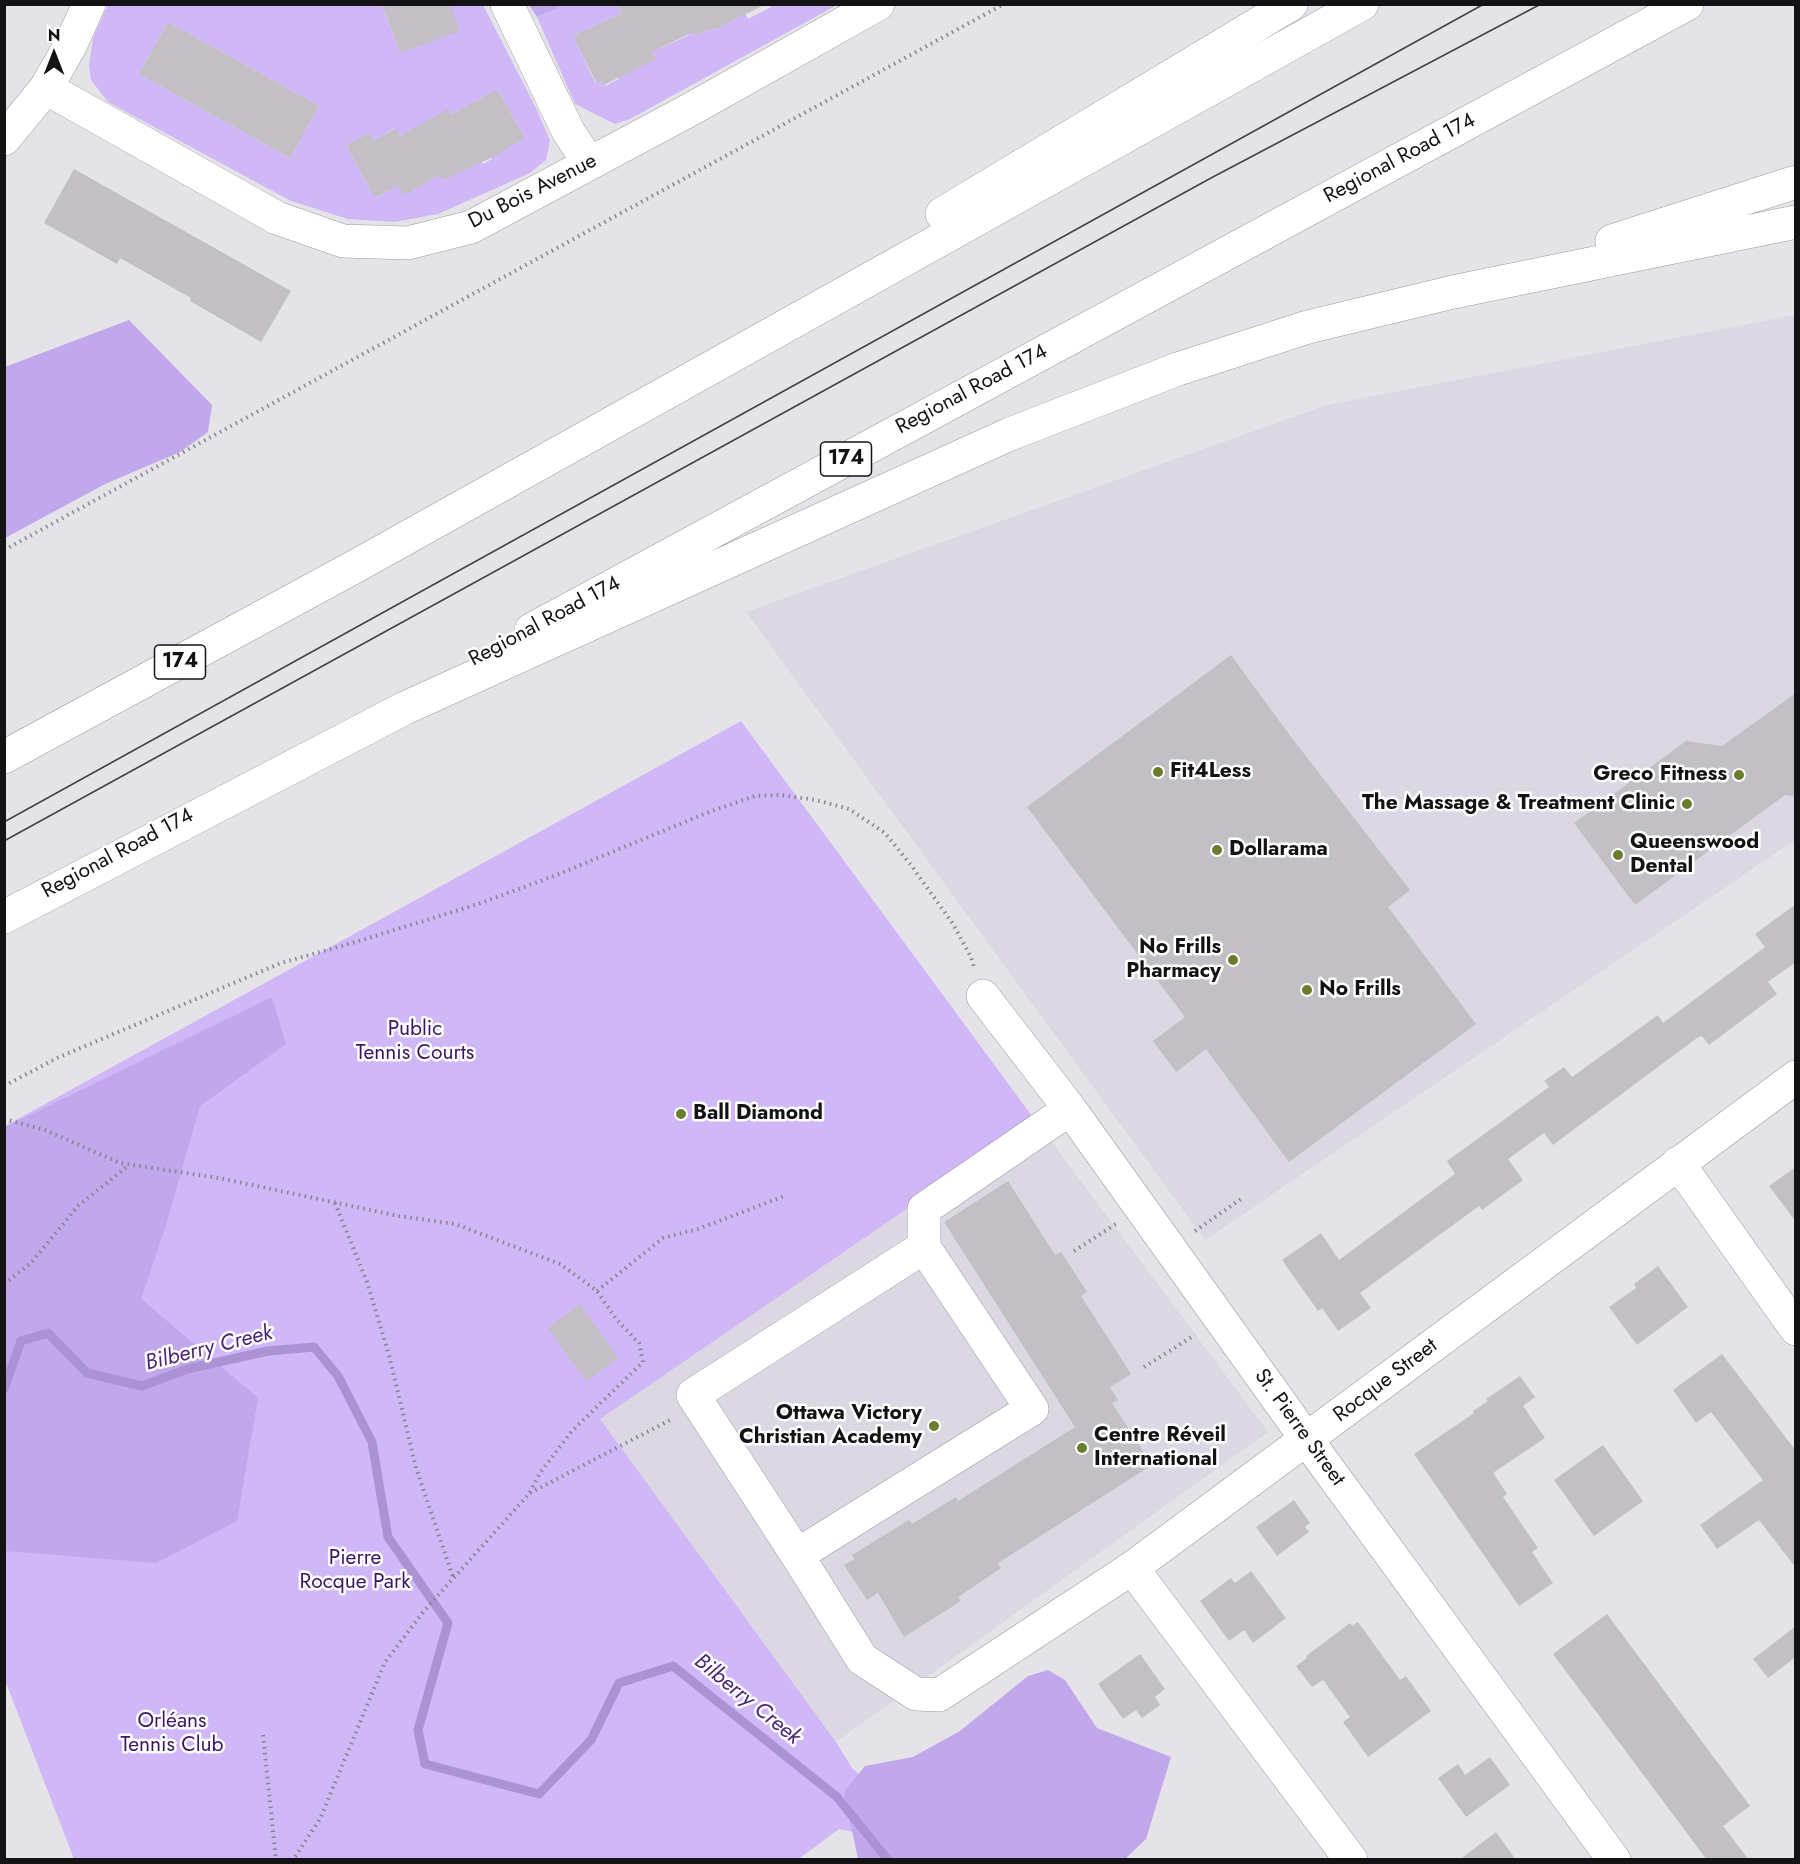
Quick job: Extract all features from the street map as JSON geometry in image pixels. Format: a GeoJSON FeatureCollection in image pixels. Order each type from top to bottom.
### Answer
{"type":"FeatureCollection","features":[{"type":"Feature","properties":{"kind":"main road"},"geometry":{"type":"LineString","coordinates":[[4,140],[46,88],[71,44],[89,4]]}},
{"type":"Feature","properties":{"kind":"main road"},"geometry":{"type":"LineString","coordinates":[[507,4],[568,131],[589,163]]}},
{"type":"Feature","properties":{"kind":"main road","name":"Du Bois Avenue"},"geometry":{"type":"LineString","coordinates":[[46,88],[277,218],[343,241],[408,243],[471,227],[696,108],[878,4]]}},
{"type":"Feature","properties":{"kind":"main road"},"geometry":{"type":"LineString","coordinates":[[356,566],[1291,4]]}},
{"type":"Feature","properties":{"kind":"main road","name":"174"},"geometry":{"type":"LineString","coordinates":[[4,757],[356,566],[1362,4]]}},
{"type":"Feature","properties":{"kind":"main road","name":"Regional Road 174"},"geometry":{"type":"LineString","coordinates":[[4,916],[1688,4]]}},
{"type":"Feature","properties":{"kind":"main road"},"geometry":{"type":"LineString","coordinates":[[1453,292],[1796,182]]}},
{"type":"Feature","properties":{"kind":"main road"},"geometry":{"type":"LineString","coordinates":[[4,916],[405,708],[1010,434],[1178,369],[1308,327],[1453,292],[1796,222]]}},
{"type":"Feature","properties":{"kind":"main road","name":"St. Pierre Street"},"geometry":{"type":"LineString","coordinates":[[982,996],[1070,1109],[1142,1207],[1307,1440],[1614,1860]]}},
{"type":"Feature","properties":{"kind":"main road","name":"Rocque Street"},"geometry":{"type":"LineString","coordinates":[[797,1555],[862,1659],[916,1694],[939,1695],[1132,1568],[1796,1077]]}},
{"type":"Feature","properties":{"kind":"main road"},"geometry":{"type":"LineString","coordinates":[[924,1247],[693,1395],[797,1555],[1032,1409],[924,1247],[924,1209],[1070,1109]]}},
{"type":"Feature","properties":{"kind":"main road"},"geometry":{"type":"LineString","coordinates":[[1678,1163],[1796,1329]]}},
{"type":"Feature","properties":{"kind":"main road"},"geometry":{"type":"LineString","coordinates":[[1132,1568],[1351,1860]]}},
{"type":"Feature","properties":{"kind":"path"},"geometry":{"type":"LineString","coordinates":[[4,550],[1004,4]]}},
{"type":"Feature","properties":{"kind":"path"},"geometry":{"type":"LineString","coordinates":[[4,1086],[57,1058],[281,963],[478,904],[576,867],[709,812],[755,796],[782,795],[816,800],[849,809],[885,833],[953,924],[971,957],[982,996]]}},
{"type":"Feature","properties":{"kind":"path"},"geometry":{"type":"LineString","coordinates":[[4,1119],[45,1130],[120,1163],[219,1178],[399,1216],[455,1224],[560,1264],[597,1290],[616,1319],[639,1343],[643,1362],[572,1431],[540,1473],[529,1494],[424,1611],[385,1662],[320,1819],[293,1860]]}},
{"type":"Feature","properties":{"kind":"path"},"geometry":{"type":"LineString","coordinates":[[4,1284],[31,1263],[78,1206],[129,1164]]}},
{"type":"Feature","properties":{"kind":"path"},"geometry":{"type":"LineString","coordinates":[[597,1290],[663,1238],[698,1229],[787,1195]]}},
{"type":"Feature","properties":{"kind":"path"},"geometry":{"type":"LineString","coordinates":[[1171,1248],[1241,1199]]}},
{"type":"Feature","properties":{"kind":"path"},"geometry":{"type":"LineString","coordinates":[[335,1203],[367,1282],[389,1355],[416,1468],[453,1578]]}},
{"type":"Feature","properties":{"kind":"path"},"geometry":{"type":"LineString","coordinates":[[1074,1251],[1142,1207]]}},
{"type":"Feature","properties":{"kind":"path"},"geometry":{"type":"LineString","coordinates":[[1144,1367],[1220,1318]]}},
{"type":"Feature","properties":{"kind":"path"},"geometry":{"type":"LineString","coordinates":[[529,1494],[700,1405]]}},
{"type":"Feature","properties":{"kind":"path"},"geometry":{"type":"LineString","coordinates":[[263,1735],[276,1860]]}},
{"type":"Feature","properties":{"kind":"shaded area"},"geometry":{"type":"Polygon","coordinates":[[[529,5],[564,5],[537,17],[529,5]]]}},
{"type":"Feature","properties":{"kind":"shaded area"},"geometry":{"type":"Polygon","coordinates":[[[1795,315],[1795,840],[1205,1240],[746,612],[1327,405],[1795,315]]]}},
{"type":"Feature","properties":{"kind":"shaded area"},"geometry":{"type":"Polygon","coordinates":[[[129,320],[212,405],[208,432],[180,452],[105,484],[5,538],[5,367],[129,320]]]}},
{"type":"Feature","properties":{"kind":"shaded area"},"geometry":{"type":"Polygon","coordinates":[[[272,997],[286,1044],[200,1106],[167,1222],[141,1299],[258,1398],[237,1521],[156,1563],[5,1551],[5,1127],[272,997]]]}},
{"type":"Feature","properties":{"kind":"shaded area","name":"Ottawa Victory Christian Academy"},"geometry":{"type":"Polygon","coordinates":[[[1032,1116],[1268,1432],[836,1742],[599,1419],[933,1191],[1032,1116]]]}},
{"type":"Feature","properties":{"kind":"shaded area"},"geometry":{"type":"Polygon","coordinates":[[[1048,1670],[1065,1680],[1097,1728],[1171,1757],[1146,1839],[1125,1859],[858,1859],[844,1792],[865,1766],[913,1757],[960,1731],[1028,1676],[1048,1670]]]}},
{"type":"Feature","properties":{"kind":"green space"},"geometry":{"type":"Polygon","coordinates":[[[108,5],[382,5],[400,53],[450,5],[483,5],[537,110],[550,141],[546,160],[530,173],[438,214],[394,222],[348,219],[291,201],[108,102],[91,80],[89,65],[93,38],[108,5]],[[168,22],[139,74],[290,158],[319,106],[168,22]],[[497,89],[451,115],[448,110],[400,136],[395,128],[373,141],[369,133],[346,145],[375,198],[388,191],[394,178],[403,194],[440,175],[443,180],[480,159],[483,164],[492,159],[487,150],[510,146],[525,138],[497,89]]]}},
{"type":"Feature","properties":{"kind":"green space"},"geometry":{"type":"Polygon","coordinates":[[[564,5],[623,5],[619,7],[622,13],[573,36],[596,84],[602,81],[605,86],[619,79],[617,73],[655,58],[651,49],[661,48],[689,35],[691,28],[695,36],[713,28],[714,30],[740,17],[743,10],[748,19],[775,5],[837,5],[630,119],[615,124],[575,104],[537,17],[564,5]]]}},
{"type":"Feature","properties":{"kind":"green space","name":"Pierre Rocque Park"},"geometry":{"type":"Polygon","coordinates":[[[741,721],[1032,1116],[933,1191],[600,1419],[836,1742],[852,1768],[866,1780],[858,1833],[839,1829],[797,1860],[74,1859],[5,1680],[5,1126],[741,721]]]}},
{"type":"Feature","properties":{"kind":"building"},"geometry":{"type":"Polygon","coordinates":[[[382,4],[450,4],[460,31],[400,53],[382,4]]]}},
{"type":"Feature","properties":{"kind":"building"},"geometry":{"type":"Polygon","coordinates":[[[618,4],[766,4],[714,30],[713,28],[695,36],[693,32],[652,52],[656,59],[604,85],[602,81],[597,84],[573,36],[622,13],[618,4]]]}},
{"type":"Feature","properties":{"kind":"building"},"geometry":{"type":"Polygon","coordinates":[[[168,22],[319,106],[290,158],[139,74],[168,22]]]}},
{"type":"Feature","properties":{"kind":"building"},"geometry":{"type":"Polygon","coordinates":[[[497,89],[525,138],[491,158],[443,180],[440,175],[403,195],[398,185],[375,198],[346,145],[369,133],[373,141],[396,128],[400,136],[448,109],[451,115],[497,89]]]}},
{"type":"Feature","properties":{"kind":"building"},"geometry":{"type":"Polygon","coordinates":[[[74,169],[291,291],[261,342],[190,301],[191,298],[120,258],[117,264],[44,223],[74,169]]]}},
{"type":"Feature","properties":{"kind":"building"},"geometry":{"type":"Polygon","coordinates":[[[1231,655],[1291,737],[1410,890],[1388,907],[1476,1024],[1289,1162],[1206,1049],[1176,1072],[1153,1041],[1185,1017],[1027,807],[1231,655]]]}},
{"type":"Feature","properties":{"kind":"building"},"geometry":{"type":"Polygon","coordinates":[[[1796,693],[1796,797],[1785,795],[1635,905],[1574,823],[1686,741],[1722,746],[1796,693]]]}},
{"type":"Feature","properties":{"kind":"building"},"geometry":{"type":"Polygon","coordinates":[[[1796,904],[1796,962],[1768,982],[1777,994],[1709,1045],[1702,1036],[1697,1038],[1553,1145],[1544,1133],[1508,1159],[1523,1180],[1482,1210],[1479,1206],[1360,1293],[1371,1308],[1338,1331],[1322,1308],[1318,1311],[1282,1260],[1321,1233],[1339,1260],[1455,1174],[1447,1161],[1549,1087],[1544,1081],[1564,1067],[1572,1077],[1658,1015],[1663,1023],[1765,947],[1755,934],[1796,904]]]}},
{"type":"Feature","properties":{"kind":"building"},"geometry":{"type":"Polygon","coordinates":[[[1796,1167],[1796,1222],[1769,1186],[1796,1167]]]}},
{"type":"Feature","properties":{"kind":"building"},"geometry":{"type":"Polygon","coordinates":[[[1008,1181],[1055,1255],[1061,1252],[1087,1292],[1081,1296],[1131,1374],[1110,1387],[1118,1400],[1112,1403],[1152,1465],[998,1563],[1001,1568],[958,1597],[961,1601],[904,1637],[878,1593],[867,1600],[844,1565],[855,1559],[852,1555],[909,1520],[912,1524],[956,1497],[958,1501],[1075,1427],[944,1222],[1008,1181]]]}},
{"type":"Feature","properties":{"kind":"building"},"geometry":{"type":"Polygon","coordinates":[[[1658,1266],[1688,1307],[1637,1345],[1609,1307],[1636,1288],[1634,1284],[1658,1266]]]}},
{"type":"Feature","properties":{"kind":"building"},"geometry":{"type":"Polygon","coordinates":[[[580,1304],[618,1358],[586,1381],[548,1328],[580,1304]]]}},
{"type":"Feature","properties":{"kind":"building"},"geometry":{"type":"Polygon","coordinates":[[[1722,1354],[1796,1451],[1796,1568],[1759,1520],[1717,1549],[1700,1525],[1763,1480],[1711,1412],[1696,1423],[1673,1390],[1722,1354]]]}},
{"type":"Feature","properties":{"kind":"building"},"geometry":{"type":"Polygon","coordinates":[[[1520,1376],[1535,1397],[1523,1406],[1545,1438],[1493,1473],[1507,1494],[1503,1497],[1538,1548],[1532,1552],[1553,1583],[1519,1606],[1414,1454],[1474,1413],[1473,1411],[1488,1401],[1486,1399],[1520,1376]]]}},
{"type":"Feature","properties":{"kind":"building"},"geometry":{"type":"Polygon","coordinates":[[[1603,1445],[1643,1501],[1594,1536],[1554,1480],[1603,1445]]]}},
{"type":"Feature","properties":{"kind":"building"},"geometry":{"type":"Polygon","coordinates":[[[1294,1500],[1310,1523],[1305,1527],[1309,1532],[1277,1556],[1256,1527],[1294,1500]]]}},
{"type":"Feature","properties":{"kind":"building"},"geometry":{"type":"Polygon","coordinates":[[[1251,1571],[1286,1618],[1253,1643],[1244,1630],[1229,1641],[1200,1601],[1231,1578],[1235,1583],[1251,1571]]]}},
{"type":"Feature","properties":{"kind":"building"},"geometry":{"type":"Polygon","coordinates":[[[1607,1614],[1750,1806],[1723,1826],[1749,1860],[1707,1860],[1553,1654],[1607,1614]]]}},
{"type":"Feature","properties":{"kind":"building"},"geometry":{"type":"Polygon","coordinates":[[[1358,1622],[1400,1680],[1406,1676],[1431,1711],[1368,1757],[1343,1722],[1350,1717],[1323,1680],[1312,1687],[1296,1666],[1350,1623],[1352,1626],[1358,1622]]]}},
{"type":"Feature","properties":{"kind":"building"},"geometry":{"type":"Polygon","coordinates":[[[1796,1626],[1796,1657],[1768,1678],[1753,1659],[1796,1626]]]}},
{"type":"Feature","properties":{"kind":"building"},"geometry":{"type":"Polygon","coordinates":[[[1140,1654],[1165,1689],[1155,1697],[1160,1705],[1142,1718],[1136,1710],[1123,1719],[1098,1684],[1140,1654]]]}},
{"type":"Feature","properties":{"kind":"building"},"geometry":{"type":"Polygon","coordinates":[[[1490,1757],[1510,1785],[1466,1817],[1438,1778],[1458,1764],[1465,1775],[1490,1757]]]}},
{"type":"Feature","properties":{"kind":"building"},"geometry":{"type":"Polygon","coordinates":[[[1496,1832],[1516,1860],[1459,1860],[1496,1832]]]}},
{"type":"Feature","properties":{"kind":"waterway","name":"Bilberry Creek"},"geometry":{"type":"LineString","coordinates":[[4,1389],[21,1341],[48,1333],[87,1373],[142,1386],[187,1369],[268,1351],[314,1347],[338,1376],[372,1442],[388,1537],[448,1623],[418,1730],[425,1764],[539,1794],[591,1740],[619,1683],[673,1666],[837,1797],[888,1860]]}},
{"type":"Feature","properties":{"kind":"tram line"},"geometry":{"type":"LineString","coordinates":[[4,822],[1484,4]]}},
{"type":"Feature","properties":{"kind":"tram line"},"geometry":{"type":"LineString","coordinates":[[4,841],[1211,178],[1541,4]]}},
{"type":"Feature","properties":{"kind":"place","name":"Fit4Less"},"geometry":{"type":"Point","coordinates":[1158,772]}},
{"type":"Feature","properties":{"kind":"place","name":"Greco Fitness"},"geometry":{"type":"Point","coordinates":[1739,775]}},
{"type":"Feature","properties":{"kind":"place","name":"The Massage & Treatment Clinic"},"geometry":{"type":"Point","coordinates":[1687,804]}},
{"type":"Feature","properties":{"kind":"place","name":"Dollarama"},"geometry":{"type":"Point","coordinates":[1217,850]}},
{"type":"Feature","properties":{"kind":"place","name":"Queenswood Dental"},"geometry":{"type":"Point","coordinates":[1618,855]}},
{"type":"Feature","properties":{"kind":"place","name":"No Frills Pharmacy"},"geometry":{"type":"Point","coordinates":[1233,960]}},
{"type":"Feature","properties":{"kind":"place","name":"No Frills"},"geometry":{"type":"Point","coordinates":[1307,990]}},
{"type":"Feature","properties":{"kind":"place","name":"Ball Diamond"},"geometry":{"type":"Point","coordinates":[681,1114]}},
{"type":"Feature","properties":{"kind":"place","name":"Ottawa Victory Christian Academy"},"geometry":{"type":"Point","coordinates":[934,1426]}},
{"type":"Feature","properties":{"kind":"place","name":"Centre Réveil International"},"geometry":{"type":"Point","coordinates":[1082,1448]}},
{"type":"Feature","properties":{"kind":"park label","name":"Public Tennis Courts"},"geometry":{"type":"Point","coordinates":[415,1042]}},
{"type":"Feature","properties":{"kind":"park label","name":"Orléans Tennis Club"},"geometry":{"type":"Point","coordinates":[172,1734]}}]}
